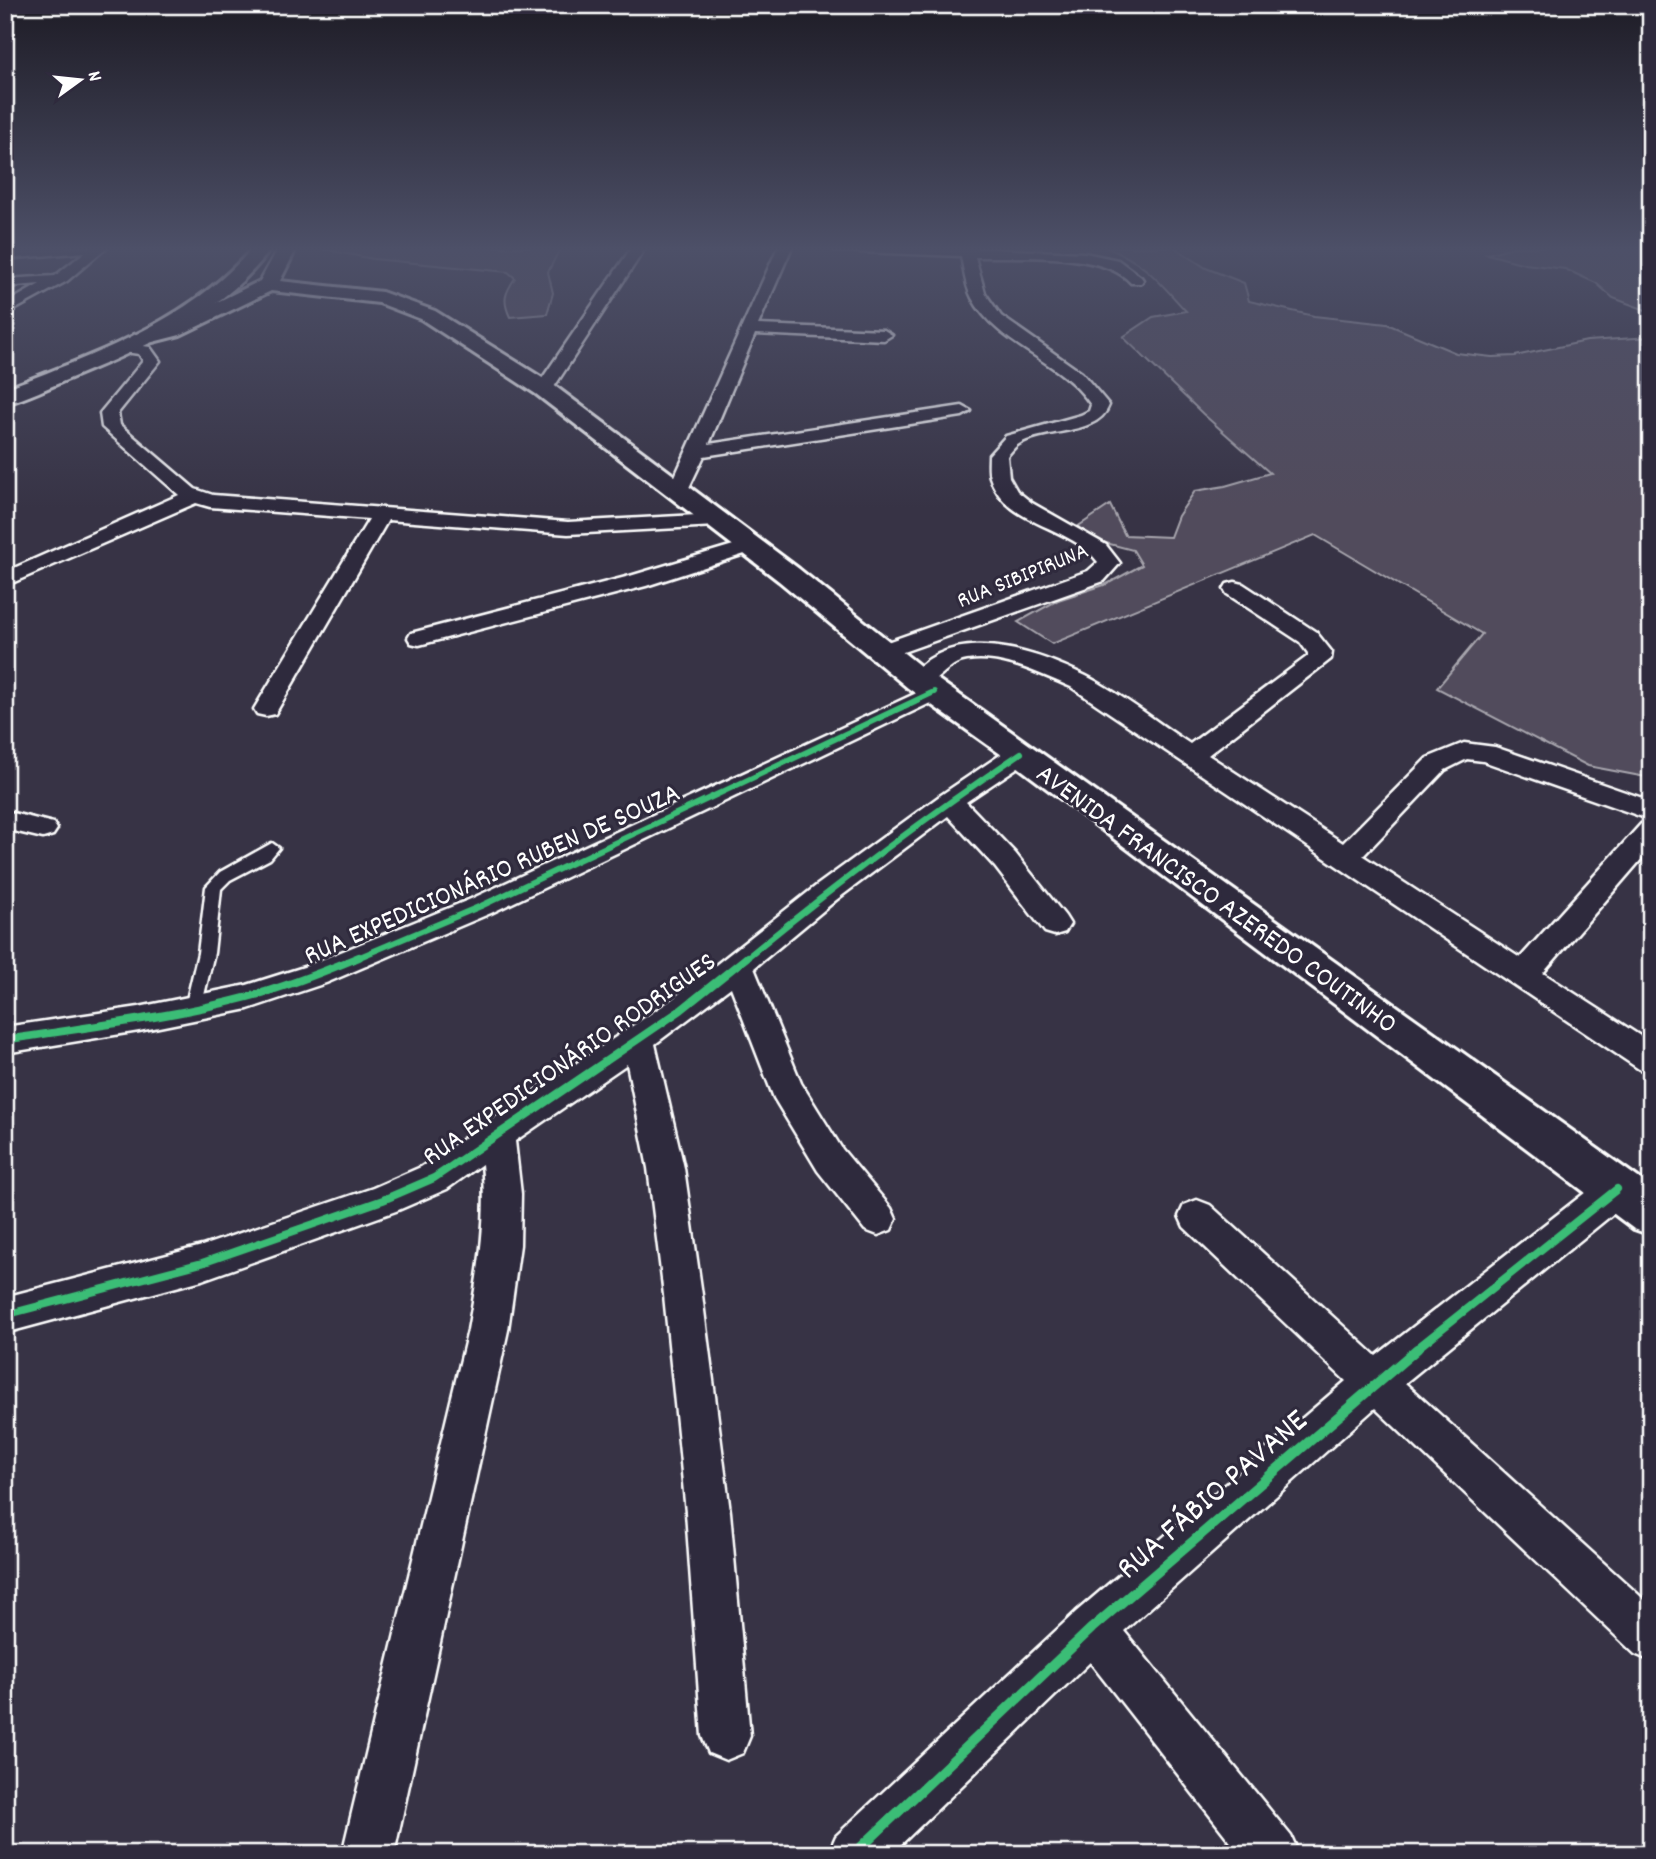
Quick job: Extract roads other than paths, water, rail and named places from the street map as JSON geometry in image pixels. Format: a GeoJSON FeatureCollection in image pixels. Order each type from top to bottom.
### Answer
{"type":"FeatureCollection","features":[{"type":"Feature","properties":{"kind":"main road"},"geometry":{"type":"LineString","coordinates":[[8,394],[126,334]]}},
{"type":"Feature","properties":{"kind":"main road"},"geometry":{"type":"LineString","coordinates":[[132,343],[148,334]]}},
{"type":"Feature","properties":{"kind":"main road"},"geometry":{"type":"LineString","coordinates":[[8,394],[132,343],[164,334]]}},
{"type":"Feature","properties":{"kind":"main road","name":"AVENIDA FRANCISCO AZEREDO COUTINHO"},"geometry":{"type":"LineString","coordinates":[[457,334],[544,389],[750,546],[881,652],[1651,1214]]}},
{"type":"Feature","properties":{"kind":"street"},"geometry":{"type":"LineString","coordinates":[[544,389],[581,334]]}},
{"type":"Feature","properties":{"kind":"street"},"geometry":{"type":"LineString","coordinates":[[678,492],[745,334]]}},
{"type":"Feature","properties":{"kind":"street"},"geometry":{"type":"LineString","coordinates":[[850,334],[884,335]]}},
{"type":"Feature","properties":{"kind":"street","name":"RUA SIBIPIRUNA"},"geometry":{"type":"LineString","coordinates":[[881,652],[1096,576],[1109,563],[1097,548],[1026,508],[1004,489],[998,477],[998,455],[1012,440],[1087,419],[1097,414],[1100,405],[1089,390],[1073,376],[1018,334]]}},
{"type":"Feature","properties":{"kind":"street"},"geometry":{"type":"LineString","coordinates":[[132,343],[144,350],[152,361],[109,412],[111,427],[178,486],[194,496],[228,503],[568,528],[716,520]]}},
{"type":"Feature","properties":{"kind":"street"},"geometry":{"type":"LineString","coordinates":[[650,471],[696,455],[962,411]]}},
{"type":"Feature","properties":{"kind":"street"},"geometry":{"type":"LineString","coordinates":[[5,580],[194,496]]}},
{"type":"Feature","properties":{"kind":"street"},"geometry":{"type":"LineString","coordinates":[[266,709],[382,514]]}},
{"type":"Feature","properties":{"kind":"street"},"geometry":{"type":"LineString","coordinates":[[419,638],[638,581],[750,546]]}},
{"type":"Feature","properties":{"kind":"street"},"geometry":{"type":"LineString","coordinates":[[1189,757],[1319,659],[1320,652],[1308,637],[1234,589]]}},
{"type":"Feature","properties":{"kind":"street","name":"RUA EXPEDICIONÁRIO RUBEN DE SOUZA"},"geometry":{"type":"LineString","coordinates":[[5,1040],[193,1009],[248,997],[390,946],[481,906],[927,686],[960,654],[997,654],[1046,668],[1079,682],[1651,1060]]}},
{"type":"Feature","properties":{"kind":"street"},"geometry":{"type":"LineString","coordinates":[[1345,858],[1436,764],[1464,751],[1486,753],[1651,811]]}},
{"type":"Feature","properties":{"kind":"street","name":"RUA EXPEDICIONÁRIO RODRIGUES"},"geometry":{"type":"LineString","coordinates":[[5,1315],[158,1276],[383,1200],[434,1178],[681,1010],[826,893],[950,801],[1021,753]]}},
{"type":"Feature","properties":{"kind":"street"},"geometry":{"type":"LineString","coordinates":[[950,801],[1005,860],[1055,924]]}},
{"type":"Feature","properties":{"kind":"street"},"geometry":{"type":"LineString","coordinates":[[5,820],[43,829]]}},
{"type":"Feature","properties":{"kind":"street"},"geometry":{"type":"LineString","coordinates":[[1522,975],[1651,830]]}},
{"type":"Feature","properties":{"kind":"street"},"geometry":{"type":"LineString","coordinates":[[737,964],[786,1088],[830,1160],[878,1219]]}},
{"type":"Feature","properties":{"kind":"street"},"geometry":{"type":"LineString","coordinates":[[638,1039],[666,1168],[683,1295],[708,1511],[726,1737]]}},
{"type":"Feature","properties":{"kind":"street"},"geometry":{"type":"LineString","coordinates":[[368,1854],[488,1330],[502,1245],[503,1194],[497,1137]]}},
{"type":"Feature","properties":{"kind":"street","name":"RUA FÁBIO PAVANE"},"geometry":{"type":"LineString","coordinates":[[854,1854],[1092,1628],[1375,1382],[1617,1189]]}},
{"type":"Feature","properties":{"kind":"street"},"geometry":{"type":"LineString","coordinates":[[1197,1216],[1651,1638]]}},
{"type":"Feature","properties":{"kind":"street"},"geometry":{"type":"LineString","coordinates":[[1092,1628],[1273,1854]]}},
{"type":"Feature","properties":{"kind":"lane"},"geometry":{"type":"LineString","coordinates":[[193,1009],[206,953],[214,887],[225,876],[265,855],[272,848]]}}]}
